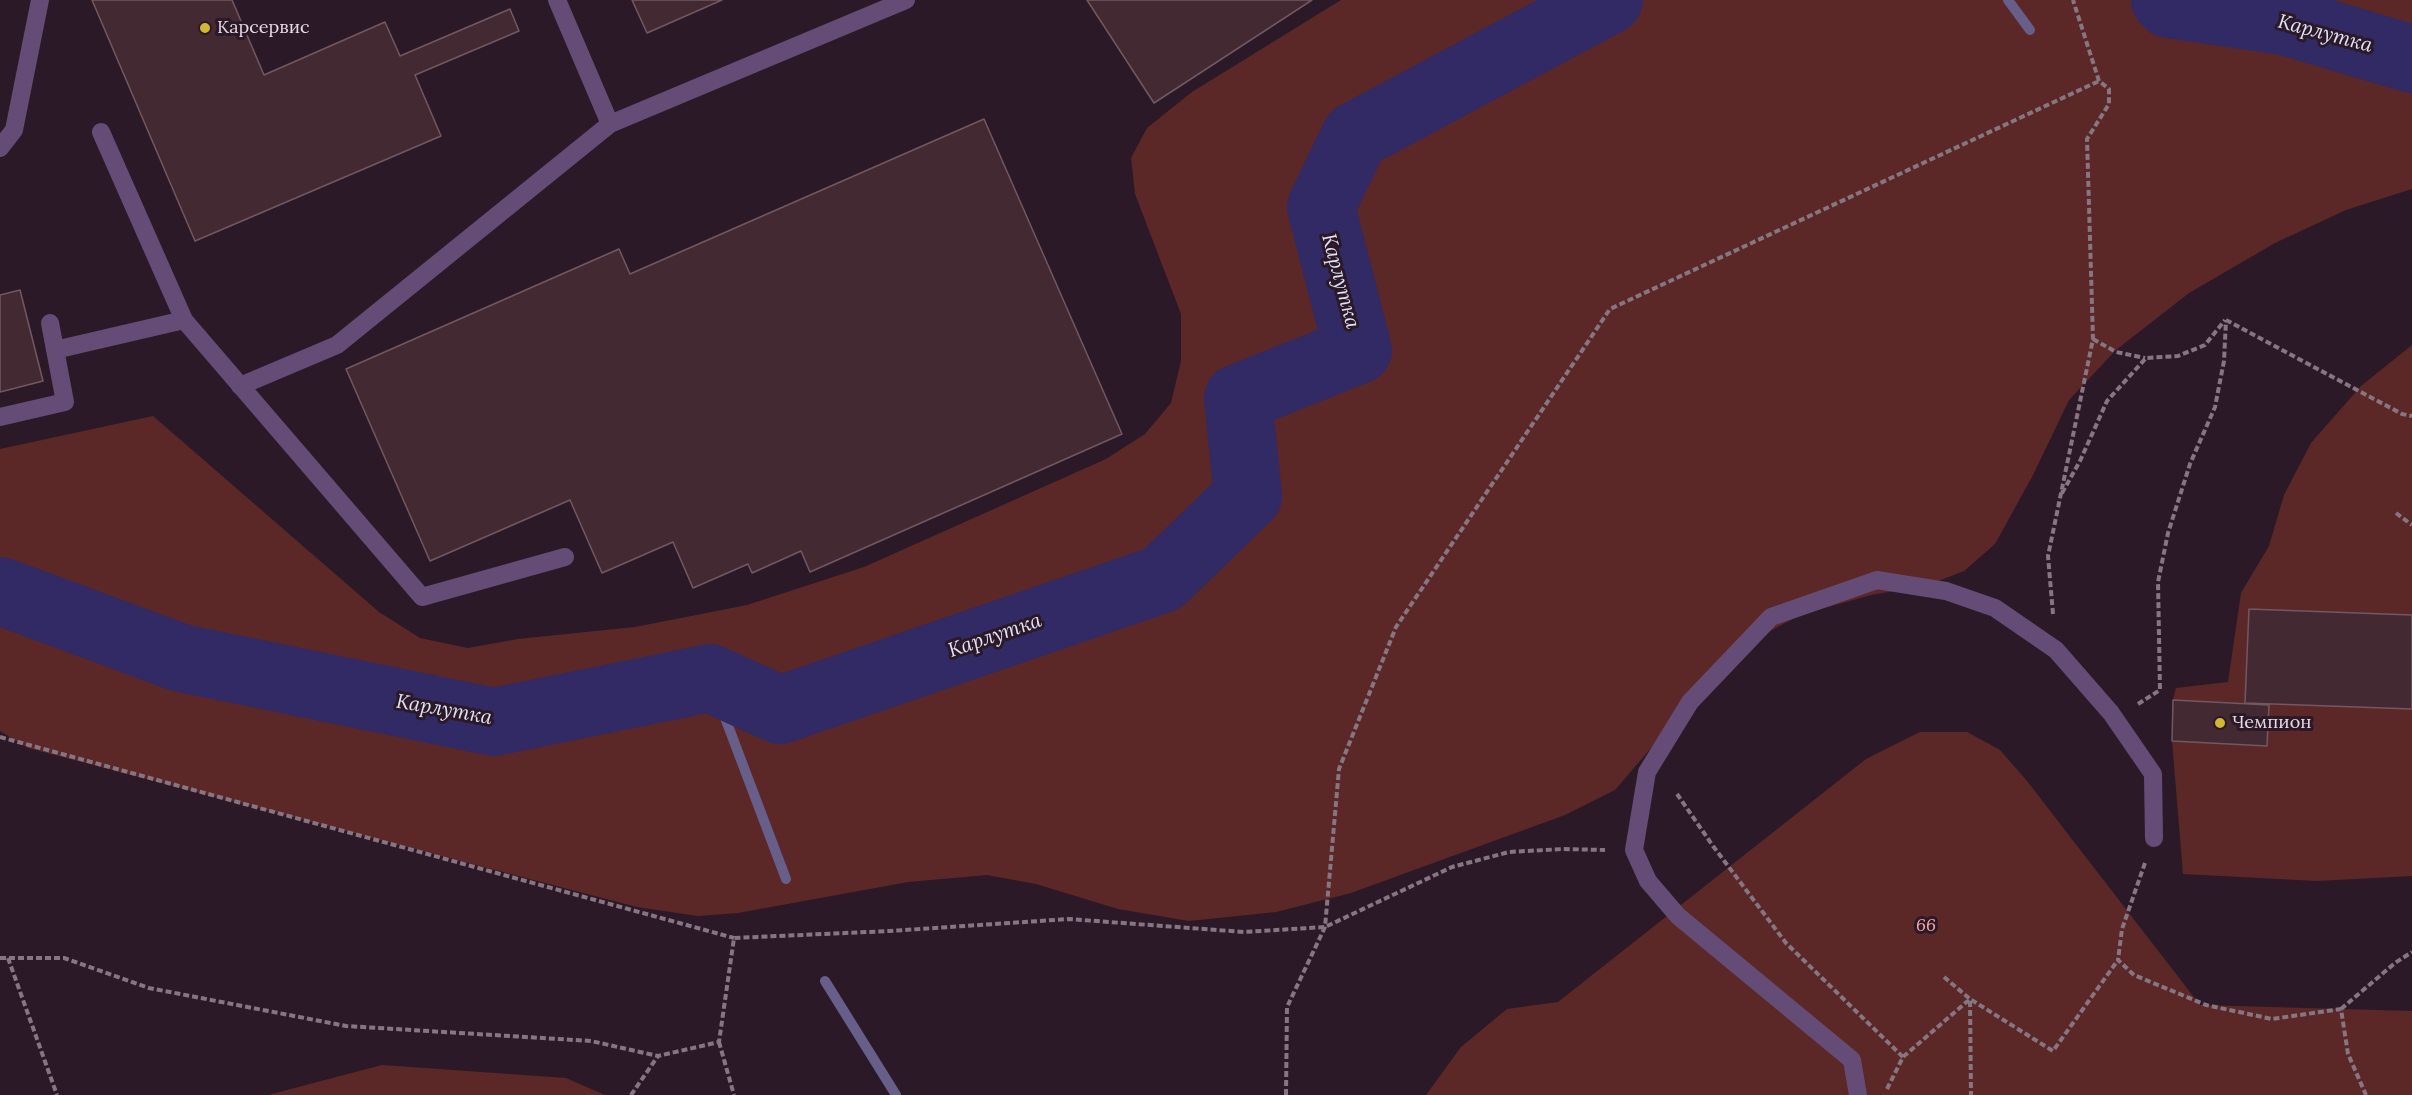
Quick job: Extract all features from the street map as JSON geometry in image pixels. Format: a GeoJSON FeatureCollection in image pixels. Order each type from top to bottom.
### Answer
{"type":"FeatureCollection","features":[{"type":"Feature","properties":{"kind":"lane"},"geometry":{"type":"LineString","coordinates":[[0,148],[14,130],[40,0]]}},
{"type":"Feature","properties":{"kind":"lane"},"geometry":{"type":"LineString","coordinates":[[557,0],[610,124]]}},
{"type":"Feature","properties":{"kind":"lane"},"geometry":{"type":"LineString","coordinates":[[240,386],[337,345],[610,124],[906,0]]}},
{"type":"Feature","properties":{"kind":"lane"},"geometry":{"type":"LineString","coordinates":[[101,132],[184,320],[422,597],[565,557]]}},
{"type":"Feature","properties":{"kind":"lane"},"geometry":{"type":"LineString","coordinates":[[56,350],[184,320]]}},
{"type":"Feature","properties":{"kind":"lane"},"geometry":{"type":"LineString","coordinates":[[0,417],[65,402],[50,323]]}},
{"type":"Feature","properties":{"kind":"lane"},"geometry":{"type":"LineString","coordinates":[[1858,1095],[1852,1060],[1678,916],[1648,881],[1634,850],[1647,772],[1690,702],[1771,617],[1877,580],[1946,591],[1995,608],[2056,650],[2114,719],[2152,774],[2154,838]]}},
{"type":"Feature","properties":{"kind":"path"},"geometry":{"type":"LineString","coordinates":[[2056,650],[2048,556],[2093,339],[2087,139],[2109,104],[2109,89],[2099,81],[2073,1]]}},
{"type":"Feature","properties":{"kind":"path"},"geometry":{"type":"LineString","coordinates":[[1286,1095],[1287,1007],[1325,927],[1339,769],[1396,627],[1610,309],[2099,81]]}},
{"type":"Feature","properties":{"kind":"path"},"geometry":{"type":"LineString","coordinates":[[2093,339],[2115,352],[2146,358],[2178,356],[2205,345],[2226,320]]}},
{"type":"Feature","properties":{"kind":"path"},"geometry":{"type":"LineString","coordinates":[[2226,320],[2402,414],[2412,416]]}},
{"type":"Feature","properties":{"kind":"path"},"geometry":{"type":"LineString","coordinates":[[2114,719],[2160,690],[2158,582],[2168,533],[2190,464],[2215,407],[2224,361],[2226,320]]}},
{"type":"Feature","properties":{"kind":"path"},"geometry":{"type":"LineString","coordinates":[[2061,496],[2080,461],[2107,401],[2146,358]]}},
{"type":"Feature","properties":{"kind":"path"},"geometry":{"type":"LineString","coordinates":[[2396,513],[2412,525]]}},
{"type":"Feature","properties":{"kind":"path"},"geometry":{"type":"LineString","coordinates":[[0,736],[734,938],[890,932],[1069,919],[1244,932],[1325,927],[1452,867],[1509,852],[1563,849],[1634,850]]}},
{"type":"Feature","properties":{"kind":"path"},"geometry":{"type":"LineString","coordinates":[[1677,794],[1713,846],[1786,942],[1903,1057]]}},
{"type":"Feature","properties":{"kind":"path"},"geometry":{"type":"LineString","coordinates":[[1944,977],[1970,999],[2054,1051],[2118,960],[2122,928],[2154,838]]}},
{"type":"Feature","properties":{"kind":"path"},"geometry":{"type":"LineString","coordinates":[[734,938],[719,1042],[734,1095]]}},
{"type":"Feature","properties":{"kind":"path"},"geometry":{"type":"LineString","coordinates":[[2118,960],[2134,975],[2206,1005],[2272,1019],[2341,1009],[2395,963],[2412,952]]}},
{"type":"Feature","properties":{"kind":"path"},"geometry":{"type":"LineString","coordinates":[[0,958],[64,958],[149,988],[346,1026],[591,1041],[658,1056],[719,1042]]}},
{"type":"Feature","properties":{"kind":"path"},"geometry":{"type":"LineString","coordinates":[[8,958],[57,1095]]}},
{"type":"Feature","properties":{"kind":"path"},"geometry":{"type":"LineString","coordinates":[[1883,1095],[1903,1057],[1970,999]]}},
{"type":"Feature","properties":{"kind":"path"},"geometry":{"type":"LineString","coordinates":[[1970,999],[1971,1095]]}},
{"type":"Feature","properties":{"kind":"path"},"geometry":{"type":"LineString","coordinates":[[2341,1009],[2348,1054],[2366,1095]]}},
{"type":"Feature","properties":{"kind":"path"},"geometry":{"type":"LineString","coordinates":[[631,1095],[658,1056]]}},
{"type":"Feature","properties":{"kind":"green space"},"geometry":{"type":"Polygon","coordinates":[[[1341,0],[2412,0],[2412,189],[2346,210],[2275,243],[2189,293],[2116,350],[2069,400],[2033,475],[1995,544],[1964,571],[1928,585],[1871,595],[1800,615],[1735,650],[1615,790],[1565,815],[1351,893],[1276,912],[1189,921],[1118,909],[1036,884],[987,875],[908,882],[738,913],[698,916],[637,907],[28,748],[0,731],[0,449],[153,416],[379,612],[420,638],[468,648],[518,639],[635,627],[747,605],[864,567],[1106,459],[1145,434],[1171,403],[1181,361],[1181,314],[1135,194],[1131,158],[1147,128],[1192,92],[1341,0]]]}},
{"type":"Feature","properties":{"kind":"green space"},"geometry":{"type":"Polygon","coordinates":[[[2412,345],[2412,876],[2317,881],[2183,874],[2172,741],[2173,700],[2176,688],[2228,682],[2241,593],[2269,546],[2284,495],[2311,443],[2361,386],[2412,345]]]}},
{"type":"Feature","properties":{"kind":"green space","name":"66"},"geometry":{"type":"Polygon","coordinates":[[[1920,732],[1967,732],[2000,750],[2027,781],[2200,1005],[2412,1011],[2412,1095],[1426,1095],[1461,1047],[1507,1009],[1558,1002],[1866,759],[1920,732]]]}},
{"type":"Feature","properties":{"kind":"green space"},"geometry":{"type":"Polygon","coordinates":[[[382,1065],[566,1078],[605,1095],[268,1095],[382,1065]]]}},
{"type":"Feature","properties":{"kind":"building"},"geometry":{"type":"Polygon","coordinates":[[[92,0],[232,0],[264,75],[385,22],[400,56],[510,9],[519,31],[415,75],[441,136],[195,241],[92,0]]]}},
{"type":"Feature","properties":{"kind":"building"},"geometry":{"type":"Polygon","coordinates":[[[632,0],[722,0],[647,33],[632,0]]]}},
{"type":"Feature","properties":{"kind":"building"},"geometry":{"type":"Polygon","coordinates":[[[1087,0],[1312,0],[1154,103],[1087,0]]]}},
{"type":"Feature","properties":{"kind":"building"},"geometry":{"type":"Polygon","coordinates":[[[984,119],[1122,434],[810,572],[801,551],[752,573],[748,564],[693,588],[673,542],[602,573],[570,500],[430,561],[346,369],[619,249],[630,274],[984,119]]]}},
{"type":"Feature","properties":{"kind":"building"},"geometry":{"type":"Polygon","coordinates":[[[20,290],[43,381],[0,392],[0,295],[20,290]]]}},
{"type":"Feature","properties":{"kind":"building"},"geometry":{"type":"Polygon","coordinates":[[[2249,609],[2412,615],[2412,709],[2245,703],[2249,609]]]}},
{"type":"Feature","properties":{"kind":"building","name":"Чемпион"},"geometry":{"type":"Polygon","coordinates":[[[2173,700],[2269,705],[2267,746],[2172,741],[2173,700]]]}},
{"type":"Feature","properties":{"kind":"waterway","name":"Карлутка"},"geometry":{"type":"LineString","coordinates":[[0,591],[181,658],[494,722],[710,678],[780,710],[1162,579],[1248,496],[1238,398],[1358,350],[1321,207],[1355,136],[1609,0]]}},
{"type":"Feature","properties":{"kind":"waterway"},"geometry":{"type":"LineString","coordinates":[[2008,0],[2030,30]]}},
{"type":"Feature","properties":{"kind":"waterway","name":"Карлутка"},"geometry":{"type":"LineString","coordinates":[[2165,0],[2169,4],[2284,21],[2412,59]]}},
{"type":"Feature","properties":{"kind":"waterway"},"geometry":{"type":"LineString","coordinates":[[710,678],[786,879]]}},
{"type":"Feature","properties":{"kind":"waterway"},"geometry":{"type":"LineString","coordinates":[[825,981],[896,1095]]}},
{"type":"Feature","properties":{"kind":"place","name":"Карсервис"},"geometry":{"type":"Point","coordinates":[205,28]}},
{"type":"Feature","properties":{"kind":"place","name":"Чемпион"},"geometry":{"type":"Point","coordinates":[2220,723]}}]}
